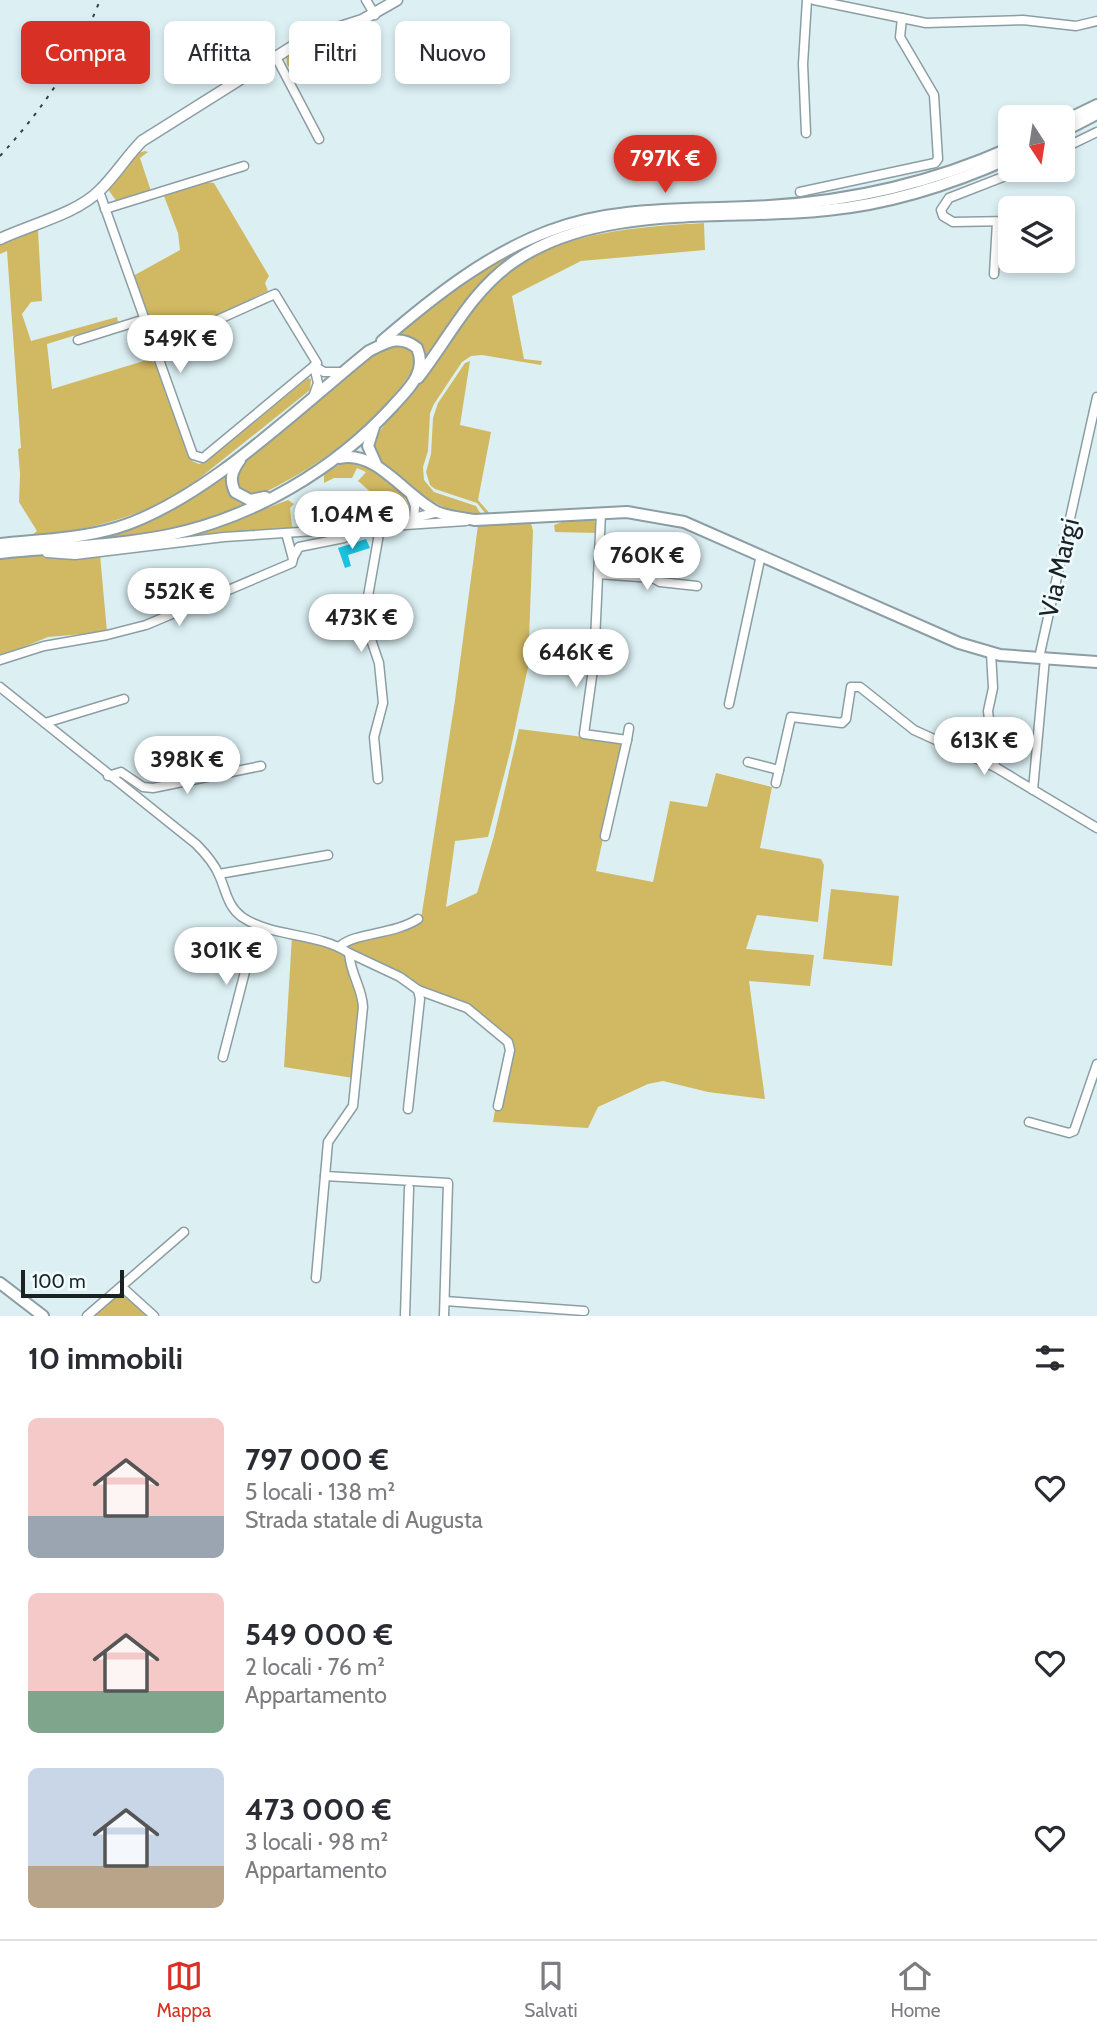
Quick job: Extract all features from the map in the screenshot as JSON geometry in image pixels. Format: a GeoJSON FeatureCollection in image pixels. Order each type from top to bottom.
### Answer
{"type":"FeatureCollection","features":[{"type":"Feature","properties":{"kind":"main road"},"geometry":{"type":"LineString","coordinates":[[1075,115],[1097,104]]}},
{"type":"Feature","properties":{"kind":"main road"},"geometry":{"type":"LineString","coordinates":[[1075,125],[1097,114]]}},
{"type":"Feature","properties":{"kind":"main road"},"geometry":{"type":"LineString","coordinates":[[0,544],[84,536],[118,528],[172,505],[248,450],[463,278],[500,253],[549,231],[592,219],[645,211],[788,205],[863,196],[929,180],[998,153]]}},
{"type":"Feature","properties":{"kind":"main road"},"geometry":{"type":"LineString","coordinates":[[0,553],[143,539],[192,530],[245,511],[281,493],[334,459],[375,425],[412,385],[471,303],[495,277],[531,251],[568,235],[646,220],[791,214],[883,202],[936,187],[998,163]]}},
{"type":"Feature","properties":{"kind":"main road"},"geometry":{"type":"LineString","coordinates":[[369,351],[391,340],[411,343],[417,348],[421,361],[412,385]]}},
{"type":"Feature","properties":{"kind":"main road"},"geometry":{"type":"LineString","coordinates":[[375,425],[368,446],[378,467]]}},
{"type":"Feature","properties":{"kind":"main road"},"geometry":{"type":"LineString","coordinates":[[248,450],[232,472],[235,492],[250,500],[281,493]]}},
{"type":"Feature","properties":{"kind":"main road"},"geometry":{"type":"LineString","coordinates":[[334,459],[359,456],[378,467],[409,494],[438,512],[452,517],[475,520],[627,512],[684,522],[959,643],[991,653],[1097,662]]}},
{"type":"Feature","properties":{"kind":"main road"},"geometry":{"type":"LineString","coordinates":[[1,1285],[43,1316]]}},
{"type":"Feature","properties":{"kind":"street"},"geometry":{"type":"LineString","coordinates":[[366,0],[375,15]]}},
{"type":"Feature","properties":{"kind":"street"},"geometry":{"type":"LineString","coordinates":[[0,239],[74,208],[99,191],[142,141],[276,57],[318,32],[375,15],[397,0]]}},
{"type":"Feature","properties":{"kind":"street"},"geometry":{"type":"LineString","coordinates":[[806,133],[803,64],[807,0]]}},
{"type":"Feature","properties":{"kind":"street"},"geometry":{"type":"LineString","coordinates":[[814,0],[926,23],[1023,20],[1076,26],[1097,21]]}},
{"type":"Feature","properties":{"kind":"street"},"geometry":{"type":"LineString","coordinates":[[800,192],[910,169],[934,163],[938,159],[934,95],[900,37],[902,18]]}},
{"type":"Feature","properties":{"kind":"street"},"geometry":{"type":"LineString","coordinates":[[276,57],[319,139]]}},
{"type":"Feature","properties":{"kind":"street"},"geometry":{"type":"LineString","coordinates":[[1075,143],[1097,132]]}},
{"type":"Feature","properties":{"kind":"street"},"geometry":{"type":"LineString","coordinates":[[105,209],[244,166]]}},
{"type":"Feature","properties":{"kind":"street"},"geometry":{"type":"LineString","coordinates":[[994,274],[997,222],[953,222],[943,216],[943,205],[948,198],[998,179]]}},
{"type":"Feature","properties":{"kind":"street"},"geometry":{"type":"LineString","coordinates":[[99,191],[193,456],[203,458],[317,363],[275,293],[155,348]]}},
{"type":"Feature","properties":{"kind":"street"},"geometry":{"type":"LineString","coordinates":[[78,340],[145,319]]}},
{"type":"Feature","properties":{"kind":"street"},"geometry":{"type":"LineString","coordinates":[[314,366],[332,374],[344,372]]}},
{"type":"Feature","properties":{"kind":"street"},"geometry":{"type":"LineString","coordinates":[[313,397],[318,383],[314,366]]}},
{"type":"Feature","properties":{"kind":"street","name":"Via Margi"},"geometry":{"type":"LineString","coordinates":[[1033,790],[1042,658],[1097,397]]}},
{"type":"Feature","properties":{"kind":"street"},"geometry":{"type":"LineString","coordinates":[[409,494],[415,506],[414,518]]}},
{"type":"Feature","properties":{"kind":"street"},"geometry":{"type":"LineString","coordinates":[[400,526],[414,518],[438,512],[441,519],[438,524]]}},
{"type":"Feature","properties":{"kind":"street"},"geometry":{"type":"LineString","coordinates":[[601,513],[594,662],[584,734],[627,740]]}},
{"type":"Feature","properties":{"kind":"street"},"geometry":{"type":"LineString","coordinates":[[23,551],[75,555],[224,537],[475,520]]}},
{"type":"Feature","properties":{"kind":"street"},"geometry":{"type":"LineString","coordinates":[[378,779],[374,737],[383,703],[379,663],[364,619],[380,528]]}},
{"type":"Feature","properties":{"kind":"street"},"geometry":{"type":"LineString","coordinates":[[0,660],[44,646],[107,635],[155,622],[292,563],[299,547],[344,538],[363,529]]}},
{"type":"Feature","properties":{"kind":"street"},"geometry":{"type":"LineString","coordinates":[[286,533],[293,559]]}},
{"type":"Feature","properties":{"kind":"street"},"geometry":{"type":"LineString","coordinates":[[729,704],[761,555]]}},
{"type":"Feature","properties":{"kind":"street"},"geometry":{"type":"LineString","coordinates":[[598,575],[653,578],[660,582],[696,586]]}},
{"type":"Feature","properties":{"kind":"street"},"geometry":{"type":"LineString","coordinates":[[991,653],[993,688],[988,711],[995,767]]}},
{"type":"Feature","properties":{"kind":"street"},"geometry":{"type":"LineString","coordinates":[[776,783],[791,717],[842,723],[846,719],[851,687],[855,686],[860,687],[914,730],[995,767],[1097,828]]}},
{"type":"Feature","properties":{"kind":"street"},"geometry":{"type":"LineString","coordinates":[[0,687],[196,844],[219,874],[229,903],[241,916],[257,925],[340,946],[400,977],[418,990],[467,1008],[509,1042],[510,1050],[498,1106]]}},
{"type":"Feature","properties":{"kind":"street"},"geometry":{"type":"LineString","coordinates":[[46,723],[124,699]]}},
{"type":"Feature","properties":{"kind":"street"},"geometry":{"type":"LineString","coordinates":[[606,836],[629,728]]}},
{"type":"Feature","properties":{"kind":"street"},"geometry":{"type":"LineString","coordinates":[[748,762],[779,770]]}},
{"type":"Feature","properties":{"kind":"street"},"geometry":{"type":"LineString","coordinates":[[108,776],[121,772],[143,787],[153,788],[261,766]]}},
{"type":"Feature","properties":{"kind":"street"},"geometry":{"type":"LineString","coordinates":[[219,874],[328,855]]}},
{"type":"Feature","properties":{"kind":"street"},"geometry":{"type":"LineString","coordinates":[[340,946],[348,939],[384,934],[418,919]]}},
{"type":"Feature","properties":{"kind":"street"},"geometry":{"type":"LineString","coordinates":[[223,1057],[257,925]]}},
{"type":"Feature","properties":{"kind":"street"},"geometry":{"type":"LineString","coordinates":[[316,1278],[328,1142],[353,1106],[363,1007],[361,993],[351,975],[349,953]]}},
{"type":"Feature","properties":{"kind":"street"},"geometry":{"type":"LineString","coordinates":[[408,1109],[420,999],[418,990]]}},
{"type":"Feature","properties":{"kind":"street"},"geometry":{"type":"LineString","coordinates":[[1029,1122],[1069,1133],[1074,1131],[1097,1064]]}},
{"type":"Feature","properties":{"kind":"street"},"geometry":{"type":"LineString","coordinates":[[325,1176],[448,1183],[444,1316]]}},
{"type":"Feature","properties":{"kind":"street"},"geometry":{"type":"LineString","coordinates":[[405,1316],[409,1188]]}},
{"type":"Feature","properties":{"kind":"street"},"geometry":{"type":"LineString","coordinates":[[87,1316],[184,1232]]}},
{"type":"Feature","properties":{"kind":"street"},"geometry":{"type":"LineString","coordinates":[[122,1287],[153,1316]]}},
{"type":"Feature","properties":{"kind":"street"},"geometry":{"type":"LineString","coordinates":[[444,1301],[584,1311]]}},
{"type":"Feature","properties":{"kind":"shaded area"},"geometry":{"type":"Polygon","coordinates":[[[148,152],[140,158],[151,191],[117,202],[107,188],[137,153],[148,152]]]}},
{"type":"Feature","properties":{"kind":"shaded area"},"geometry":{"type":"Polygon","coordinates":[[[207,182],[214,183],[269,276],[265,283],[268,291],[170,337],[155,338],[133,276],[180,250],[178,233],[164,196],[207,182]]]}},
{"type":"Feature","properties":{"kind":"shaded area"},"geometry":{"type":"Polygon","coordinates":[[[704,223],[705,250],[581,261],[512,296],[524,359],[542,361],[541,365],[482,355],[471,356],[462,362],[430,413],[428,451],[423,467],[424,480],[434,492],[476,506],[482,516],[451,510],[425,497],[378,459],[373,450],[374,439],[427,374],[476,303],[499,280],[524,262],[551,248],[580,239],[641,228],[704,223]]]}},
{"type":"Feature","properties":{"kind":"shaded area"},"geometry":{"type":"Polygon","coordinates":[[[581,225],[524,251],[426,360],[414,340],[396,334],[396,331],[486,266],[538,240],[581,225]]]}},
{"type":"Feature","properties":{"kind":"shaded area"},"geometry":{"type":"Polygon","coordinates":[[[35,229],[38,231],[42,301],[31,302],[22,314],[31,341],[117,317],[118,322],[47,344],[52,389],[150,359],[154,355],[152,361],[158,366],[192,461],[199,464],[308,378],[311,379],[310,390],[181,493],[127,517],[70,531],[31,536],[37,531],[19,502],[18,449],[21,448],[7,251],[0,254],[0,243],[35,229]]]}},
{"type":"Feature","properties":{"kind":"shaded area"},"geometry":{"type":"Polygon","coordinates":[[[393,343],[412,349],[416,364],[400,388],[370,421],[317,463],[258,496],[253,497],[235,487],[236,469],[246,458],[384,347],[393,343]]]}},
{"type":"Feature","properties":{"kind":"shaded area"},"geometry":{"type":"Polygon","coordinates":[[[470,361],[460,425],[491,432],[478,500],[492,516],[486,514],[477,503],[435,489],[430,485],[426,472],[431,454],[433,418],[438,403],[465,363],[470,361]]]}},
{"type":"Feature","properties":{"kind":"shaded area"},"geometry":{"type":"Polygon","coordinates":[[[348,459],[369,466],[389,481],[407,502],[409,516],[400,522],[387,523],[391,513],[400,506],[391,498],[386,501],[388,507],[358,481],[366,472],[357,468],[352,478],[334,478],[324,483],[324,474],[348,459]]]}},
{"type":"Feature","properties":{"kind":"shaded area"},"geometry":{"type":"Polygon","coordinates":[[[226,473],[230,493],[246,504],[245,507],[165,532],[104,538],[159,515],[226,473]]]}},
{"type":"Feature","properties":{"kind":"shaded area"},"geometry":{"type":"Polygon","coordinates":[[[288,500],[294,504],[290,508],[292,526],[297,529],[137,544],[217,527],[288,500]]]}},
{"type":"Feature","properties":{"kind":"shaded area"},"geometry":{"type":"Polygon","coordinates":[[[594,518],[597,533],[555,532],[554,525],[568,520],[594,518]]]}},
{"type":"Feature","properties":{"kind":"shaded area"},"geometry":{"type":"Polygon","coordinates":[[[531,523],[533,531],[528,667],[510,752],[488,837],[455,841],[446,907],[477,893],[494,836],[519,729],[624,742],[596,871],[653,882],[670,801],[707,807],[716,773],[772,787],[760,848],[821,859],[824,865],[818,922],[757,915],[746,949],[814,955],[810,986],[749,981],[765,1099],[708,1092],[663,1081],[648,1084],[598,1107],[588,1128],[493,1122],[495,1110],[500,1108],[514,1052],[511,1041],[470,1007],[417,985],[344,946],[349,941],[385,936],[421,919],[455,700],[478,525],[531,523]]]}},
{"type":"Feature","properties":{"kind":"shaded area"},"geometry":{"type":"Polygon","coordinates":[[[39,554],[64,557],[100,555],[107,632],[48,637],[0,657],[0,556],[39,554]]]}},
{"type":"Feature","properties":{"kind":"shaded area"},"geometry":{"type":"Polygon","coordinates":[[[831,889],[899,896],[892,966],[823,959],[831,889]]]}},
{"type":"Feature","properties":{"kind":"shaded area"},"geometry":{"type":"Polygon","coordinates":[[[292,936],[344,952],[361,1006],[353,1078],[284,1067],[292,936]]]}},
{"type":"Feature","properties":{"kind":"shaded area"},"geometry":{"type":"Polygon","coordinates":[[[119,1293],[124,1294],[147,1316],[90,1316],[119,1293]]]}},
{"type":"Feature","properties":{"kind":"building"},"geometry":{"type":"Polygon","coordinates":[[[366,539],[370,548],[348,555],[351,566],[345,568],[338,548],[366,539]]]}},
{"type":"Feature","properties":{"kind":"railway"},"geometry":{"type":"LineString","coordinates":[[0,156],[31,120],[58,82],[81,43],[100,0]]}}]}
